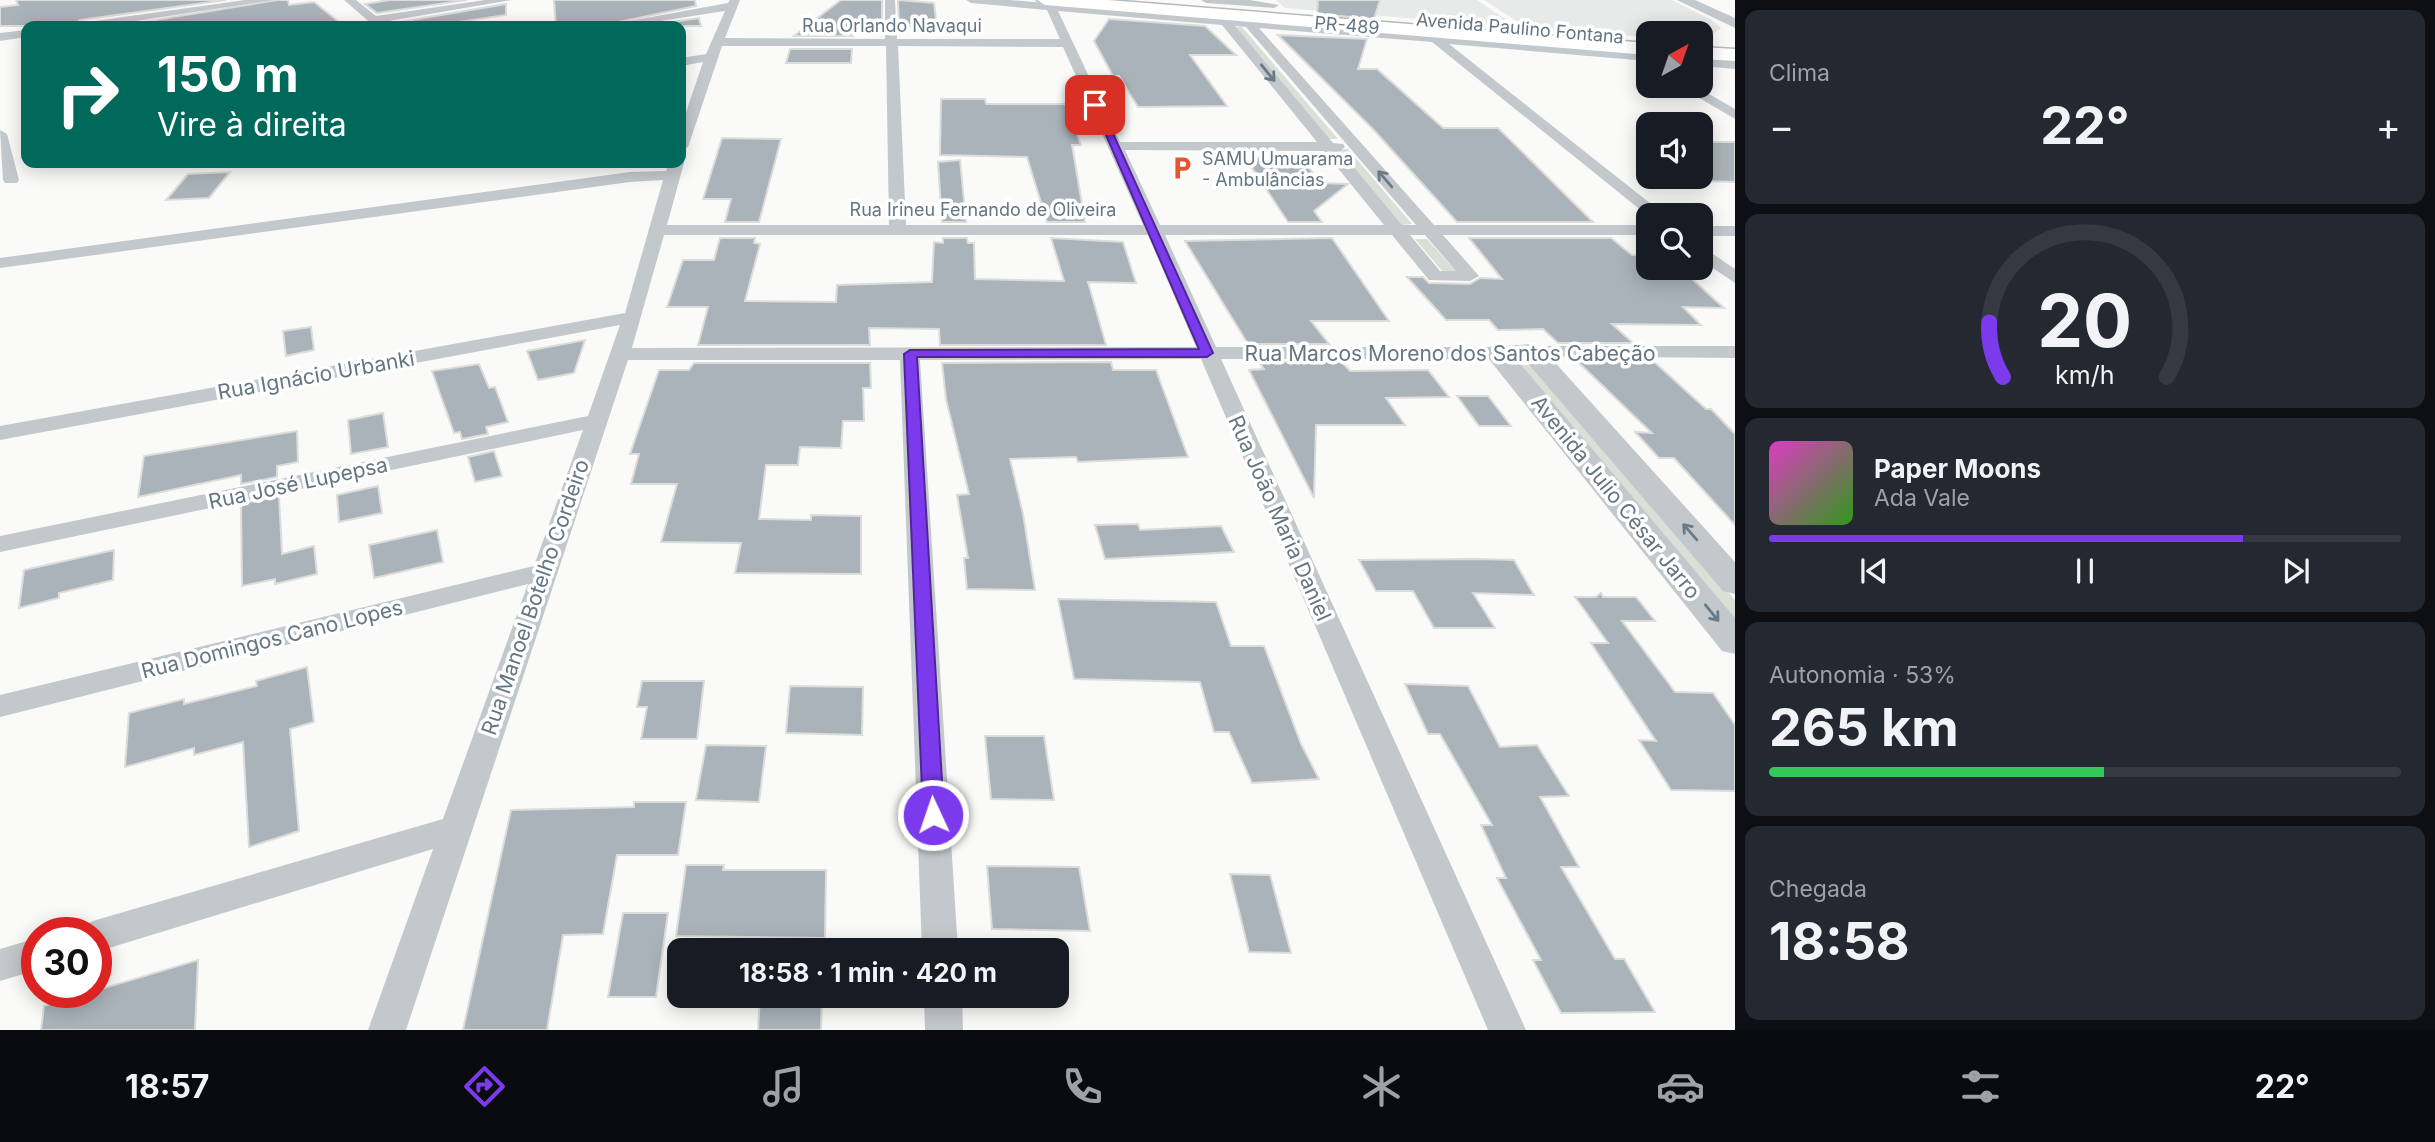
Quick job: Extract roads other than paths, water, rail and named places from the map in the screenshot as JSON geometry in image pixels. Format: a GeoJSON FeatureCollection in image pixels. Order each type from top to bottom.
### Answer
{"type":"FeatureCollection","features":[{"type":"Feature","properties":{"kind":"main road","name":"PR-489"},"geometry":{"type":"LineString","coordinates":[[1125,0],[1274,6],[1636,50]]}},
{"type":"Feature","properties":{"kind":"main road","name":"PR-489"},"geometry":{"type":"LineString","coordinates":[[1048,3],[1636,50]]}},
{"type":"Feature","properties":{"kind":"main road"},"geometry":{"type":"LineString","coordinates":[[1713,45],[1735,46]]}},
{"type":"Feature","properties":{"kind":"main road"},"geometry":{"type":"LineString","coordinates":[[1713,54],[1735,55]]}},
{"type":"Feature","properties":{"kind":"street"},"geometry":{"type":"LineString","coordinates":[[161,0],[175,21]]}},
{"type":"Feature","properties":{"kind":"street"},"geometry":{"type":"LineString","coordinates":[[118,21],[270,0]]}},
{"type":"Feature","properties":{"kind":"street"},"geometry":{"type":"LineString","coordinates":[[349,0],[375,21]]}},
{"type":"Feature","properties":{"kind":"street"},"geometry":{"type":"LineString","coordinates":[[388,21],[507,0]]}},
{"type":"Feature","properties":{"kind":"street"},"geometry":{"type":"LineString","coordinates":[[890,0],[898,230]]}},
{"type":"Feature","properties":{"kind":"street","name":"Avenida Paulino Fontana"},"geometry":{"type":"LineString","coordinates":[[971,0],[1048,3],[1434,38],[1636,50]]}},
{"type":"Feature","properties":{"kind":"street"},"geometry":{"type":"LineString","coordinates":[[1206,0],[1274,6]]}},
{"type":"Feature","properties":{"kind":"street"},"geometry":{"type":"LineString","coordinates":[[1684,0],[1735,24]]}},
{"type":"Feature","properties":{"kind":"street"},"geometry":{"type":"LineString","coordinates":[[635,21],[734,3]]}},
{"type":"Feature","properties":{"kind":"street"},"geometry":{"type":"LineString","coordinates":[[687,108],[734,3]]}},
{"type":"Feature","properties":{"kind":"street","name":"Rua João Maria Daniel"},"geometry":{"type":"LineString","coordinates":[[1048,3],[1154,230],[1507,1030]]}},
{"type":"Feature","properties":{"kind":"street"},"geometry":{"type":"LineString","coordinates":[[1224,20],[1435,276],[1470,276],[1248,22]]}},
{"type":"Feature","properties":{"kind":"street"},"geometry":{"type":"LineString","coordinates":[[0,37],[21,35]]}},
{"type":"Feature","properties":{"kind":"street"},"geometry":{"type":"LineString","coordinates":[[1434,38],[1642,203]]}},
{"type":"Feature","properties":{"kind":"street","name":"Rua Orlando Navaqui"},"geometry":{"type":"LineString","coordinates":[[717,42],[1067,43]]}},
{"type":"Feature","properties":{"kind":"street"},"geometry":{"type":"LineString","coordinates":[[686,61],[711,57]]}},
{"type":"Feature","properties":{"kind":"street"},"geometry":{"type":"LineString","coordinates":[[1713,62],[1735,65]]}},
{"type":"Feature","properties":{"kind":"street"},"geometry":{"type":"LineString","coordinates":[[1706,98],[1735,115]]}},
{"type":"Feature","properties":{"kind":"street"},"geometry":{"type":"LineString","coordinates":[[0,134],[11,180]]}},
{"type":"Feature","properties":{"kind":"street"},"geometry":{"type":"LineString","coordinates":[[1115,146],[1357,147]]}},
{"type":"Feature","properties":{"kind":"street"},"geometry":{"type":"LineString","coordinates":[[0,263],[674,169]]}},
{"type":"Feature","properties":{"kind":"street","name":"Rua Manoel Botelho Cordeiro"},"geometry":{"type":"LineString","coordinates":[[387,1030],[633,317],[674,169]]}},
{"type":"Feature","properties":{"kind":"street","name":"Rua Irineu Fernando de Oliveira"},"geometry":{"type":"LineString","coordinates":[[655,230],[1430,230]]}},
{"type":"Feature","properties":{"kind":"street"},"geometry":{"type":"LineString","coordinates":[[1430,230],[1636,230]]}},
{"type":"Feature","properties":{"kind":"street"},"geometry":{"type":"LineString","coordinates":[[1713,230],[1735,230]]}},
{"type":"Feature","properties":{"kind":"street"},"geometry":{"type":"LineString","coordinates":[[1713,261],[1735,278]]}},
{"type":"Feature","properties":{"kind":"street","name":"Rua Ignácio Urbanki"},"geometry":{"type":"LineString","coordinates":[[0,433],[633,317]]}},
{"type":"Feature","properties":{"kind":"street","name":"Avenida Julio César Jarro"},"geometry":{"type":"LineString","coordinates":[[1497,352],[1735,642]]}},
{"type":"Feature","properties":{"kind":"street","name":"Avenida Julio César Jarro"},"geometry":{"type":"LineString","coordinates":[[1532,352],[1735,583]]}},
{"type":"Feature","properties":{"kind":"street","name":"Rua Marcos Moreno dos Santos Cabeção"},"geometry":{"type":"LineString","coordinates":[[619,354],[1735,352]]}},
{"type":"Feature","properties":{"kind":"street"},"geometry":{"type":"LineString","coordinates":[[910,354],[939,938]]}},
{"type":"Feature","properties":{"kind":"street","name":"Rua José Lupepsa"},"geometry":{"type":"LineString","coordinates":[[0,544],[595,421]]}},
{"type":"Feature","properties":{"kind":"street","name":"Rua Domingos Cano Lopes"},"geometry":{"type":"LineString","coordinates":[[0,706],[543,572]]}},
{"type":"Feature","properties":{"kind":"street"},"geometry":{"type":"LineString","coordinates":[[112,931],[456,829]]}},
{"type":"Feature","properties":{"kind":"street"},"geometry":{"type":"LineString","coordinates":[[0,965],[21,959]]}},
{"type":"Feature","properties":{"kind":"street"},"geometry":{"type":"LineString","coordinates":[[943,1008],[944,1030]]}},
{"type":"Feature","properties":{"kind":"place","name":"SAMU Umuarama - Ambulâncias"},"geometry":{"type":"Point","coordinates":[1182,168]}}]}
